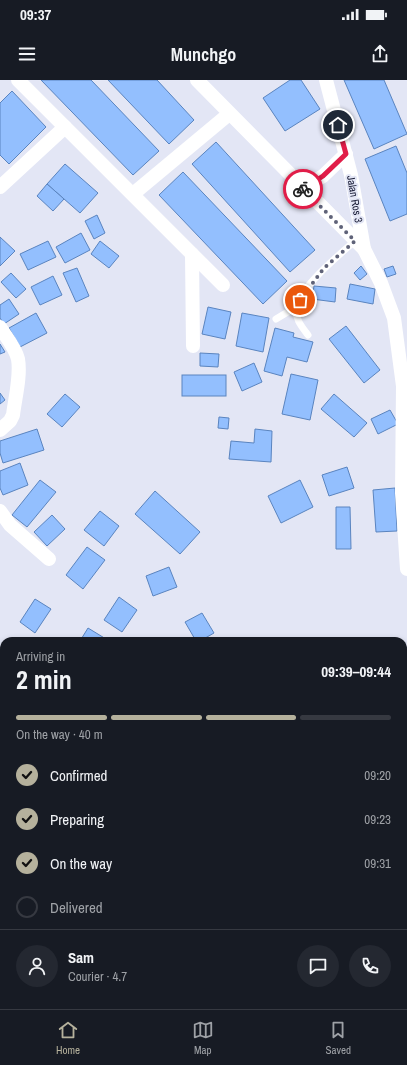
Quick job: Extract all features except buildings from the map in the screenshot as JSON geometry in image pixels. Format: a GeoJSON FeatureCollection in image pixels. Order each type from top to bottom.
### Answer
{"type":"FeatureCollection","features":[{"type":"Feature","properties":{"kind":"street"},"geometry":{"type":"LineString","coordinates":[[18,80],[223,285]]}},
{"type":"Feature","properties":{"kind":"street"},"geometry":{"type":"LineString","coordinates":[[197,80],[360,245],[381,283],[394,318],[403,386],[402,493],[407,569]]}},
{"type":"Feature","properties":{"kind":"street","name":"Jalan Ros 3"},"geometry":{"type":"LineString","coordinates":[[326,80],[346,154],[360,245]]}},
{"type":"Feature","properties":{"kind":"street"},"geometry":{"type":"LineString","coordinates":[[133,194],[229,114]]}},
{"type":"Feature","properties":{"kind":"street"},"geometry":{"type":"LineString","coordinates":[[0,187],[65,127]]}},
{"type":"Feature","properties":{"kind":"street"},"geometry":{"type":"LineString","coordinates":[[303,188],[323,176],[346,154]]}},
{"type":"Feature","properties":{"kind":"street"},"geometry":{"type":"LineString","coordinates":[[192,254],[193,346]]}},
{"type":"Feature","properties":{"kind":"street"},"geometry":{"type":"LineString","coordinates":[[0,327],[12,345],[18,359],[13,415],[10,421],[0,430]]}},
{"type":"Feature","properties":{"kind":"street"},"geometry":{"type":"LineString","coordinates":[[0,511],[10,526],[49,559]]}},
{"type":"Feature","properties":{"kind":"lane"},"geometry":{"type":"LineString","coordinates":[[276,319],[296,307],[304,293],[324,268],[360,245]]}},
{"type":"Feature","properties":{"kind":"lane"},"geometry":{"type":"LineString","coordinates":[[296,307],[299,324],[308,335]]}},
{"type":"Feature","properties":{"kind":"way so far"},"geometry":{"type":"LineString","coordinates":[[300,300],[324,268],[355,241],[303,189]]}},
{"type":"Feature","properties":{"kind":"route"},"geometry":{"type":"LineString","coordinates":[[303,189],[323,176],[346,154],[338,125]]}}]}
